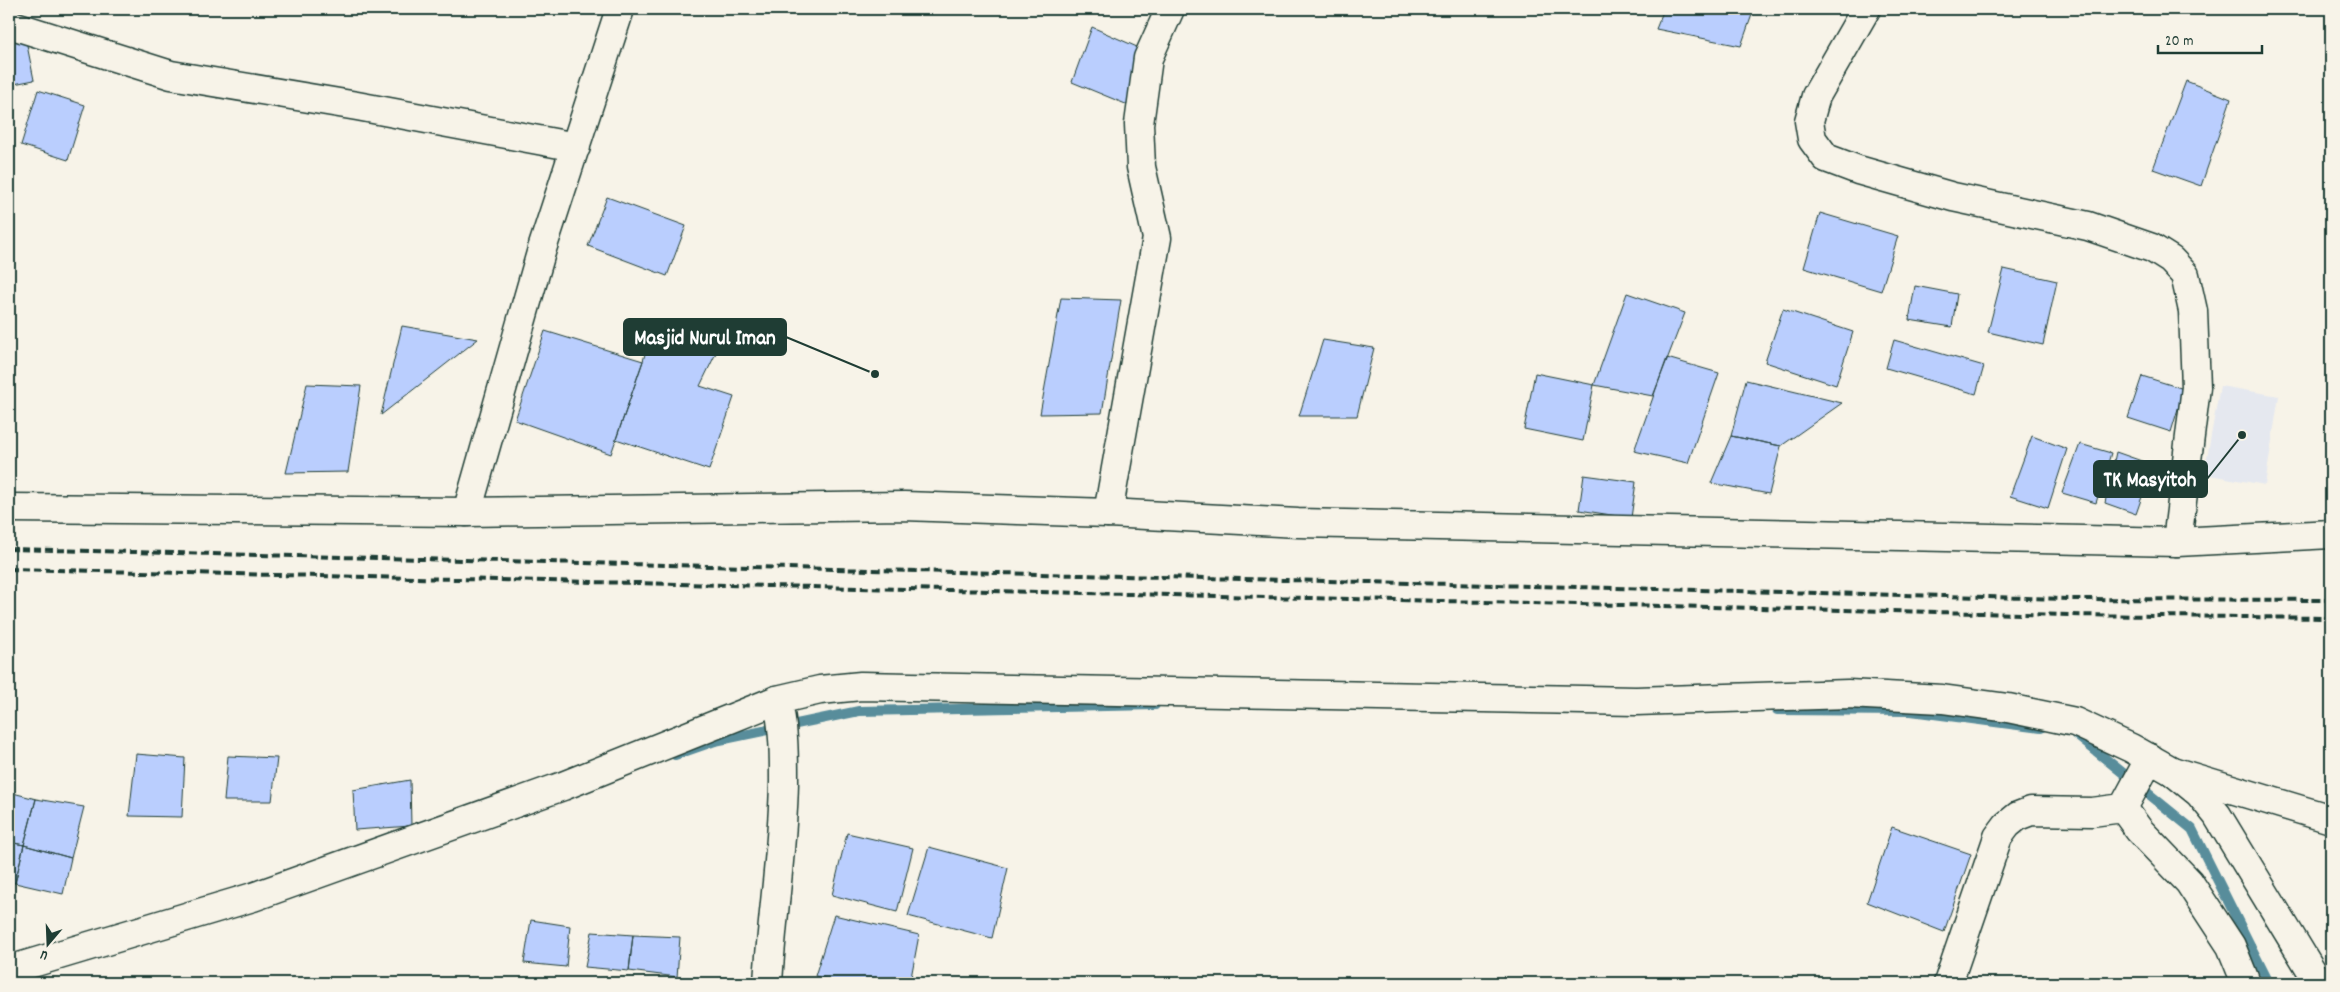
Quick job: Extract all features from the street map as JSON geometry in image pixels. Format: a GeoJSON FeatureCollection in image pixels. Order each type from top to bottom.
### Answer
{"type":"FeatureCollection","features":[{"type":"Feature","properties":{"kind":"street"},"geometry":{"type":"LineString","coordinates":[[467,512],[542,249],[620,9]]}},
{"type":"Feature","properties":{"kind":"street"},"geometry":{"type":"LineString","coordinates":[[1108,513],[1157,238],[1141,167],[1139,124],[1148,58],[1170,9]]}},
{"type":"Feature","properties":{"kind":"street"},"geometry":{"type":"LineString","coordinates":[[1866,9],[1816,96],[1809,121],[1812,139],[1826,158],[1858,170],[1953,197],[2088,226],[2152,248],[2171,260],[2185,275],[2193,311],[2196,387],[2177,542]]}},
{"type":"Feature","properties":{"kind":"street"},"geometry":{"type":"LineString","coordinates":[[9,24],[171,75],[357,106],[576,147]]}},
{"type":"Feature","properties":{"kind":"street"},"geometry":{"type":"LineString","coordinates":[[9,508],[467,512],[904,506],[1298,522],[2177,542],[2331,534]]}},
{"type":"Feature","properties":{"kind":"street"},"geometry":{"type":"LineString","coordinates":[[9,970],[253,897],[563,786],[820,690],[861,686],[1282,696],[1636,701],[1848,694],[1942,699],[2008,708],[2075,722],[2199,793],[2217,815],[2319,983]]}},
{"type":"Feature","properties":{"kind":"street"},"geometry":{"type":"LineString","coordinates":[[768,983],[772,923],[783,830],[784,761],[778,705]]}},
{"type":"Feature","properties":{"kind":"street"},"geometry":{"type":"LineString","coordinates":[[1948,983],[1998,837],[2007,825],[2018,816],[2031,812],[2092,812],[2125,805],[2155,767]]}},
{"type":"Feature","properties":{"kind":"street"},"geometry":{"type":"LineString","coordinates":[[2155,767],[2331,819]]}},
{"type":"Feature","properties":{"kind":"street"},"geometry":{"type":"LineString","coordinates":[[2125,805],[2135,825],[2189,882],[2231,946],[2246,983]]}},
{"type":"Feature","properties":{"kind":"shaded area"},"geometry":{"type":"Polygon","coordinates":[[[2220,386],[2279,396],[2265,485],[2204,474],[2220,386]]]}},
{"type":"Feature","properties":{"kind":"building"},"geometry":{"type":"Polygon","coordinates":[[[1664,9],[1754,9],[1741,46],[1656,29],[1664,9]]]}},
{"type":"Feature","properties":{"kind":"building"},"geometry":{"type":"Polygon","coordinates":[[[1092,27],[1146,51],[1128,105],[1072,82],[1092,27]]]}},
{"type":"Feature","properties":{"kind":"building"},"geometry":{"type":"Polygon","coordinates":[[[24,30],[34,80],[9,85],[9,34],[24,30]]]}},
{"type":"Feature","properties":{"kind":"building"},"geometry":{"type":"Polygon","coordinates":[[[2186,81],[2231,99],[2201,186],[2153,169],[2186,81]]]}},
{"type":"Feature","properties":{"kind":"building"},"geometry":{"type":"Polygon","coordinates":[[[38,90],[85,105],[68,160],[21,145],[38,90]]]}},
{"type":"Feature","properties":{"kind":"building"},"geometry":{"type":"Polygon","coordinates":[[[607,197],[686,226],[667,276],[588,246],[607,197]]]}},
{"type":"Feature","properties":{"kind":"building"},"geometry":{"type":"Polygon","coordinates":[[[1820,213],[1898,236],[1881,291],[1804,268],[1820,213]]]}},
{"type":"Feature","properties":{"kind":"building"},"geometry":{"type":"Polygon","coordinates":[[[2004,269],[2057,281],[2043,345],[1988,332],[2004,269]]]}},
{"type":"Feature","properties":{"kind":"building"},"geometry":{"type":"Polygon","coordinates":[[[1915,286],[1957,294],[1952,327],[1909,320],[1915,286]]]}},
{"type":"Feature","properties":{"kind":"building"},"geometry":{"type":"Polygon","coordinates":[[[1627,293],[1685,313],[1653,396],[1594,385],[1627,293]]]}},
{"type":"Feature","properties":{"kind":"building"},"geometry":{"type":"Polygon","coordinates":[[[1061,298],[1121,300],[1102,413],[1040,414],[1061,298]]]}},
{"type":"Feature","properties":{"kind":"building"},"geometry":{"type":"Polygon","coordinates":[[[1783,309],[1853,332],[1836,385],[1765,362],[1783,309]]]}},
{"type":"Feature","properties":{"kind":"building"},"geometry":{"type":"Polygon","coordinates":[[[402,326],[478,339],[381,415],[402,326]]]}},
{"type":"Feature","properties":{"kind":"building"},"geometry":{"type":"Polygon","coordinates":[[[652,330],[717,351],[700,386],[734,397],[709,470],[616,439],[652,330]]]}},
{"type":"Feature","properties":{"kind":"building"},"geometry":{"type":"Polygon","coordinates":[[[545,331],[643,361],[611,454],[515,420],[545,331]]]}},
{"type":"Feature","properties":{"kind":"building"},"geometry":{"type":"Polygon","coordinates":[[[1323,340],[1374,348],[1357,416],[1299,416],[1323,340]]]}},
{"type":"Feature","properties":{"kind":"building"},"geometry":{"type":"Polygon","coordinates":[[[1894,340],[1984,366],[1976,394],[1886,368],[1894,340]]]}},
{"type":"Feature","properties":{"kind":"building"},"geometry":{"type":"Polygon","coordinates":[[[1667,358],[1719,373],[1688,463],[1634,451],[1667,358]]]}},
{"type":"Feature","properties":{"kind":"building"},"geometry":{"type":"Polygon","coordinates":[[[1535,373],[1594,385],[1583,441],[1524,429],[1535,373]]]}},
{"type":"Feature","properties":{"kind":"building"},"geometry":{"type":"Polygon","coordinates":[[[2142,376],[2184,389],[2171,432],[2128,418],[2142,376]]]}},
{"type":"Feature","properties":{"kind":"building"},"geometry":{"type":"Polygon","coordinates":[[[1746,380],[1842,403],[1781,446],[1731,436],[1746,380]]]}},
{"type":"Feature","properties":{"kind":"building"},"geometry":{"type":"Polygon","coordinates":[[[307,384],[361,386],[348,472],[286,473],[307,384]]]}},
{"type":"Feature","properties":{"kind":"building"},"geometry":{"type":"Polygon","coordinates":[[[1731,436],[1781,446],[1769,494],[1711,483],[1731,436]]]}},
{"type":"Feature","properties":{"kind":"building"},"geometry":{"type":"Polygon","coordinates":[[[2032,436],[2067,449],[2048,508],[2010,496],[2032,436]]]}},
{"type":"Feature","properties":{"kind":"building"},"geometry":{"type":"Polygon","coordinates":[[[2080,444],[2111,453],[2096,503],[2062,493],[2080,444]]]}},
{"type":"Feature","properties":{"kind":"building"},"geometry":{"type":"Polygon","coordinates":[[[2116,452],[2153,465],[2136,514],[2105,503],[2116,452]]]}},
{"type":"Feature","properties":{"kind":"building"},"geometry":{"type":"Polygon","coordinates":[[[1584,475],[1636,482],[1631,518],[1579,510],[1584,475]]]}},
{"type":"Feature","properties":{"kind":"building"},"geometry":{"type":"Polygon","coordinates":[[[136,754],[185,758],[182,817],[129,816],[136,754]]]}},
{"type":"Feature","properties":{"kind":"building"},"geometry":{"type":"Polygon","coordinates":[[[228,756],[277,758],[272,801],[224,801],[228,756]]]}},
{"type":"Feature","properties":{"kind":"building"},"geometry":{"type":"Polygon","coordinates":[[[410,780],[411,826],[355,830],[353,790],[410,780]]]}},
{"type":"Feature","properties":{"kind":"building"},"geometry":{"type":"Polygon","coordinates":[[[9,792],[36,799],[24,845],[9,842],[9,792]]]}},
{"type":"Feature","properties":{"kind":"building"},"geometry":{"type":"Polygon","coordinates":[[[36,799],[84,807],[71,858],[24,845],[36,799]]]}},
{"type":"Feature","properties":{"kind":"building"},"geometry":{"type":"Polygon","coordinates":[[[1892,827],[1971,854],[1944,932],[1867,902],[1892,827]]]}},
{"type":"Feature","properties":{"kind":"building"},"geometry":{"type":"Polygon","coordinates":[[[847,833],[913,848],[897,912],[832,895],[847,833]]]}},
{"type":"Feature","properties":{"kind":"building"},"geometry":{"type":"Polygon","coordinates":[[[9,842],[24,845],[15,883],[9,882],[9,842]]]}},
{"type":"Feature","properties":{"kind":"building"},"geometry":{"type":"Polygon","coordinates":[[[24,845],[71,858],[63,894],[15,883],[24,845]]]}},
{"type":"Feature","properties":{"kind":"building"},"geometry":{"type":"Polygon","coordinates":[[[929,847],[1008,868],[992,938],[908,916],[929,847]]]}},
{"type":"Feature","properties":{"kind":"building"},"geometry":{"type":"Polygon","coordinates":[[[834,915],[919,935],[910,983],[844,983],[815,976],[834,915]]]}},
{"type":"Feature","properties":{"kind":"building"},"geometry":{"type":"Polygon","coordinates":[[[531,920],[570,926],[566,967],[524,963],[531,920]]]}},
{"type":"Feature","properties":{"kind":"building"},"geometry":{"type":"Polygon","coordinates":[[[592,932],[633,935],[629,971],[585,967],[592,932]]]}},
{"type":"Feature","properties":{"kind":"building"},"geometry":{"type":"Polygon","coordinates":[[[633,935],[680,937],[677,977],[629,971],[633,935]]]}},
{"type":"Feature","properties":{"kind":"waterway"},"geometry":{"type":"LineString","coordinates":[[675,755],[715,741],[859,711],[1155,705]]}},
{"type":"Feature","properties":{"kind":"waterway"},"geometry":{"type":"LineString","coordinates":[[1777,710],[1911,711],[2041,728]]}},
{"type":"Feature","properties":{"kind":"waterway"},"geometry":{"type":"LineString","coordinates":[[2075,734],[2192,829],[2269,983]]}},
{"type":"Feature","properties":{"kind":"railway"},"geometry":{"type":"LineString","coordinates":[[9,549],[2068,599],[2331,600]]}},
{"type":"Feature","properties":{"kind":"railway"},"geometry":{"type":"LineString","coordinates":[[9,569],[2069,615],[2331,618]]}},
{"type":"Feature","properties":{"kind":"place","name":"Masjid Nurul Iman"},"geometry":{"type":"Point","coordinates":[875,374]}},
{"type":"Feature","properties":{"kind":"place","name":"TK Masyitoh"},"geometry":{"type":"Point","coordinates":[2242,435]}}]}
